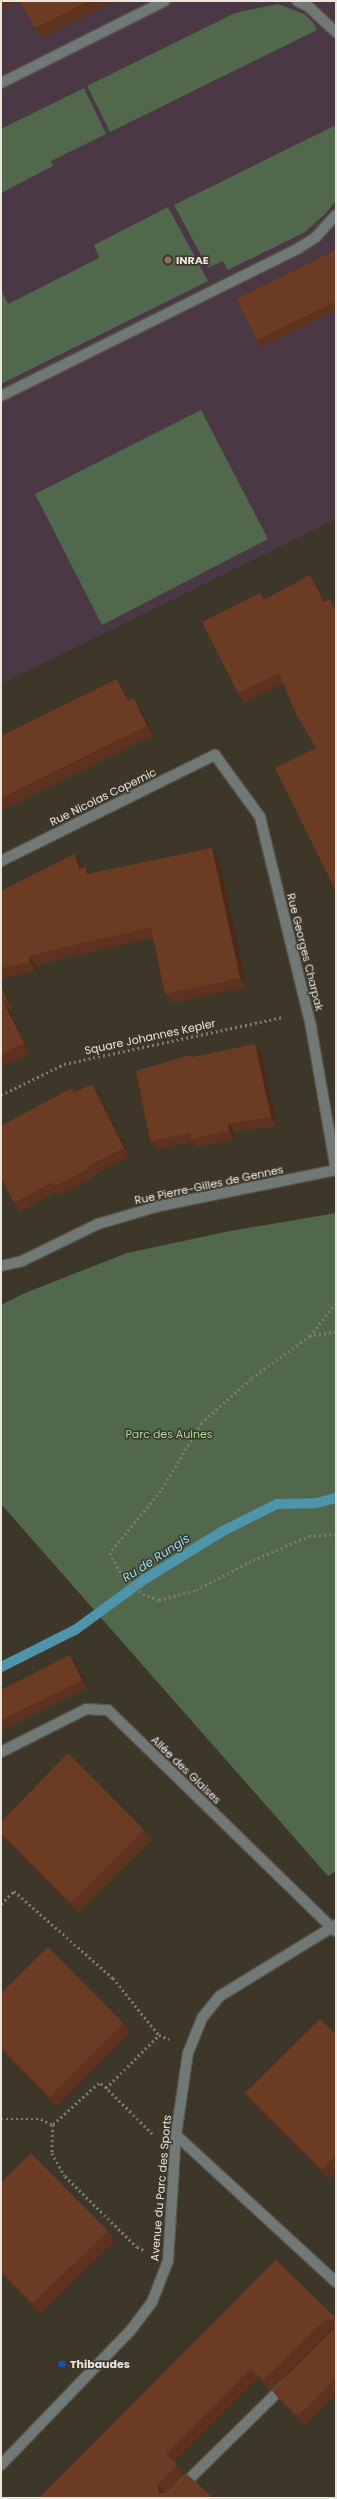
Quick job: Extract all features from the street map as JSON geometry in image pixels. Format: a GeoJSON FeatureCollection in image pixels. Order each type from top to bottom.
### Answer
{"type":"FeatureCollection","features":[{"type":"Feature","properties":{"kind":"street"},"geometry":{"type":"LineString","coordinates":[[1,83],[165,1]]}},
{"type":"Feature","properties":{"kind":"street"},"geometry":{"type":"LineString","coordinates":[[297,1],[309,7],[336,32]]}},
{"type":"Feature","properties":{"kind":"street"},"geometry":{"type":"LineString","coordinates":[[1,396],[299,248],[316,237],[336,215]]}},
{"type":"Feature","properties":{"kind":"street","name":"Rue Nicolas Copernic"},"geometry":{"type":"LineString","coordinates":[[1,861],[215,755]]}},
{"type":"Feature","properties":{"kind":"street","name":"Rue Georges Charpak"},"geometry":{"type":"LineString","coordinates":[[215,755],[260,817],[307,1012],[336,1170]]}},
{"type":"Feature","properties":{"kind":"street","name":"Rue Pierre-Gilles de Gennes"},"geometry":{"type":"LineString","coordinates":[[3,1262],[22,1262],[98,1224],[159,1206],[336,1170]]}},
{"type":"Feature","properties":{"kind":"street","name":"Allée des Glaises"},"geometry":{"type":"LineString","coordinates":[[1,1752],[86,1709],[108,1710],[334,1929]]}},
{"type":"Feature","properties":{"kind":"street","name":"Avenue du Parc des Sports"},"geometry":{"type":"LineString","coordinates":[[1,2465],[131,2330],[152,2302],[168,2261],[176,2135],[190,2048],[202,2018],[220,1996],[334,1929]]}},
{"type":"Feature","properties":{"kind":"street"},"geometry":{"type":"LineString","coordinates":[[176,2135],[336,2282]]}},
{"type":"Feature","properties":{"kind":"street"},"geometry":{"type":"LineString","coordinates":[[170,2498],[292,2378]]}},
{"type":"Feature","properties":{"kind":"path","name":"Square Johannes Kepler"},"geometry":{"type":"LineString","coordinates":[[1,1095],[64,1064],[307,1012]]}},
{"type":"Feature","properties":{"kind":"path"},"geometry":{"type":"LineString","coordinates":[[336,1303],[310,1336],[252,1379],[202,1423],[161,1491],[110,1553],[121,1574],[143,1594],[159,1600],[196,1590],[253,1560],[309,1536],[336,1534]]}},
{"type":"Feature","properties":{"kind":"path"},"geometry":{"type":"LineString","coordinates":[[310,1336],[336,1332]]}},
{"type":"Feature","properties":{"kind":"path"},"geometry":{"type":"LineString","coordinates":[[1,1904],[14,1891],[113,1978],[159,2035],[190,2048]]}},
{"type":"Feature","properties":{"kind":"path"},"geometry":{"type":"LineString","coordinates":[[106,2088],[159,2035]]}},
{"type":"Feature","properties":{"kind":"path"},"geometry":{"type":"LineString","coordinates":[[168,2261],[138,2247],[65,2176],[52,2154],[53,2125],[99,2083],[106,2088],[175,2156]]}},
{"type":"Feature","properties":{"kind":"path"},"geometry":{"type":"LineString","coordinates":[[1,2119],[41,2120],[53,2125]]}},
{"type":"Feature","properties":{"kind":"shaded area","name":"INRAE"},"geometry":{"type":"Polygon","coordinates":[[[1,1],[336,1],[336,519],[1,684],[1,1]]]}},
{"type":"Feature","properties":{"kind":"green space"},"geometry":{"type":"Polygon","coordinates":[[[278,4],[304,14],[313,22],[317,30],[110,132],[87,86],[235,13],[278,4]]]}},
{"type":"Feature","properties":{"kind":"green space"},"geometry":{"type":"Polygon","coordinates":[[[84,88],[106,134],[51,161],[53,166],[1,193],[1,129],[84,88]]]}},
{"type":"Feature","properties":{"kind":"green space"},"geometry":{"type":"Polygon","coordinates":[[[336,125],[336,201],[325,214],[305,232],[228,270],[223,261],[208,268],[174,205],[336,125]]]}},
{"type":"Feature","properties":{"kind":"green space"},"geometry":{"type":"Polygon","coordinates":[[[168,207],[208,281],[1,384],[1,290],[8,304],[99,258],[94,245],[168,207]]]}},
{"type":"Feature","properties":{"kind":"green space"},"geometry":{"type":"Polygon","coordinates":[[[201,410],[268,539],[102,625],[35,494],[201,410]]]}},
{"type":"Feature","properties":{"kind":"green space","name":"Parc des Aulnes"},"geometry":{"type":"Polygon","coordinates":[[[336,1213],[336,1871],[328,1876],[1,1504],[1,1305],[25,1293],[127,1253],[230,1231],[336,1213]]]}},
{"type":"Feature","properties":{"kind":"building"},"geometry":{"type":"Polygon","coordinates":[[[20,1],[89,1],[35,28],[20,1]]]}},
{"type":"Feature","properties":{"kind":"building"},"geometry":{"type":"Polygon","coordinates":[[[336,250],[336,301],[257,340],[236,299],[336,250]]]}},
{"type":"Feature","properties":{"kind":"building"},"geometry":{"type":"Polygon","coordinates":[[[310,575],[324,602],[330,599],[336,612],[336,891],[275,768],[316,748],[295,712],[279,673],[238,693],[202,622],[260,593],[264,600],[310,575]]]}},
{"type":"Feature","properties":{"kind":"building"},"geometry":{"type":"Polygon","coordinates":[[[117,679],[128,701],[134,698],[147,726],[1,798],[1,736],[117,679]]]}},
{"type":"Feature","properties":{"kind":"building"},"geometry":{"type":"Polygon","coordinates":[[[212,848],[240,978],[165,994],[151,927],[29,956],[30,962],[1,968],[1,891],[75,854],[79,869],[86,867],[87,874],[212,848]]]}},
{"type":"Feature","properties":{"kind":"building"},"geometry":{"type":"Polygon","coordinates":[[[1,986],[7,999],[3,1001],[24,1043],[1,1055],[1,986]]]}},
{"type":"Feature","properties":{"kind":"building"},"geometry":{"type":"Polygon","coordinates":[[[255,1044],[271,1117],[228,1124],[229,1131],[191,1139],[191,1133],[150,1141],[136,1071],[189,1055],[193,1057],[255,1044]]]}},
{"type":"Feature","properties":{"kind":"building"},"geometry":{"type":"Polygon","coordinates":[[[92,1084],[124,1148],[86,1167],[88,1169],[54,1186],[52,1182],[14,1203],[1,1177],[1,1126],[72,1088],[74,1093],[92,1084]]]}},
{"type":"Feature","properties":{"kind":"building"},"geometry":{"type":"Polygon","coordinates":[[[70,1655],[82,1680],[1,1720],[1,1690],[70,1655]]]}},
{"type":"Feature","properties":{"kind":"building"},"geometry":{"type":"Polygon","coordinates":[[[68,1753],[144,1830],[71,1903],[1,1833],[1,1822],[68,1753]]]}},
{"type":"Feature","properties":{"kind":"building"},"geometry":{"type":"Polygon","coordinates":[[[48,1947],[123,2023],[50,2097],[1,2047],[1,1993],[48,1947]]]}},
{"type":"Feature","properties":{"kind":"building"},"geometry":{"type":"Polygon","coordinates":[[[320,2019],[336,2035],[336,2155],[322,2169],[245,2093],[320,2019]]]}},
{"type":"Feature","properties":{"kind":"building"},"geometry":{"type":"Polygon","coordinates":[[[31,2153],[108,2231],[33,2303],[1,2271],[1,2183],[31,2153]]]}},
{"type":"Feature","properties":{"kind":"building"},"geometry":{"type":"Polygon","coordinates":[[[276,2260],[336,2318],[336,2378],[298,2416],[272,2390],[334,2329],[334,2320],[325,2320],[263,2380],[251,2368],[166,2454],[177,2465],[158,2484],[159,2493],[167,2493],[187,2474],[213,2498],[39,2498],[276,2260]]]}},
{"type":"Feature","properties":{"kind":"waterway","name":"Ru de Rungis"},"geometry":{"type":"LineString","coordinates":[[1,1667],[75,1630],[145,1579],[223,1531],[277,1504],[316,1503],[336,1498]]}},
{"type":"Feature","properties":{"kind":"place","name":"INRAE"},"geometry":{"type":"Point","coordinates":[168,260]}},
{"type":"Feature","properties":{"kind":"place","name":"Thibaudes"},"geometry":{"type":"Point","coordinates":[62,2364]}}]}
